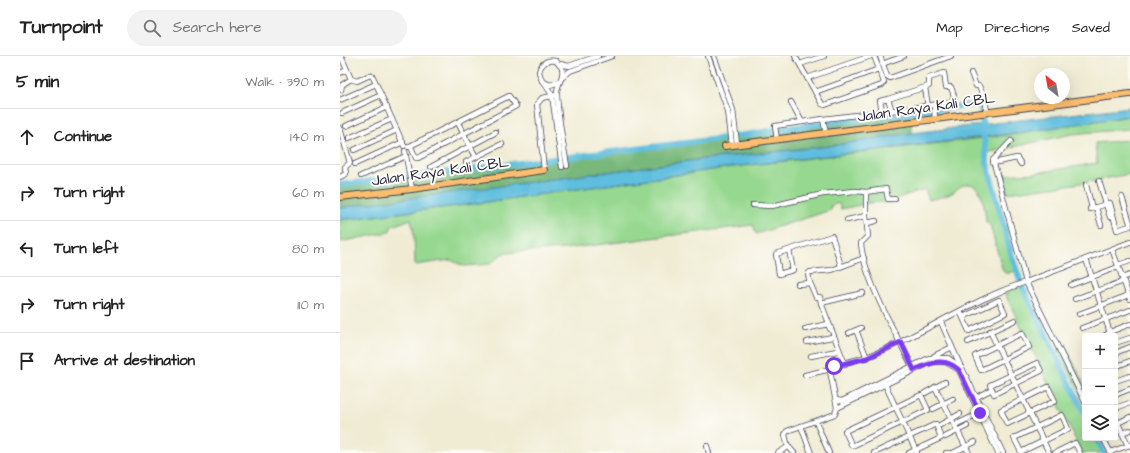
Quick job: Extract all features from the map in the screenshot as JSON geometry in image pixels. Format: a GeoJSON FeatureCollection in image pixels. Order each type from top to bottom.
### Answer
{"type":"FeatureCollection","features":[{"type":"Feature","properties":{"kind":"main road","name":"Jalan Raya Kali CBL"},"geometry":{"type":"LineString","coordinates":[[732,143],[776,137],[826,134],[987,109],[1130,94]]}},
{"type":"Feature","properties":{"kind":"main road","name":"Jalan Raya Kali CBL"},"geometry":{"type":"LineString","coordinates":[[340,197],[412,189],[543,166]]}},
{"type":"Feature","properties":{"kind":"street"},"geometry":{"type":"LineString","coordinates":[[544,56],[539,72],[542,81],[554,95]]}},
{"type":"Feature","properties":{"kind":"street"},"geometry":{"type":"LineString","coordinates":[[553,56],[562,68],[562,77]]}},
{"type":"Feature","properties":{"kind":"street"},"geometry":{"type":"LineString","coordinates":[[542,64],[546,61],[558,62],[568,66],[598,56]]}},
{"type":"Feature","properties":{"kind":"street"},"geometry":{"type":"LineString","coordinates":[[564,164],[554,95],[559,82],[562,77],[570,71],[612,56]]}},
{"type":"Feature","properties":{"kind":"street"},"geometry":{"type":"LineString","coordinates":[[708,56],[733,110],[732,143]]}},
{"type":"Feature","properties":{"kind":"street"},"geometry":{"type":"LineString","coordinates":[[714,56],[722,88]]}},
{"type":"Feature","properties":{"kind":"street"},"geometry":{"type":"LineString","coordinates":[[795,56],[824,105],[882,85],[884,82],[874,56]]}},
{"type":"Feature","properties":{"kind":"street"},"geometry":{"type":"LineString","coordinates":[[800,64],[824,56]]}},
{"type":"Feature","properties":{"kind":"street"},"geometry":{"type":"LineString","coordinates":[[807,78],[871,56]]}},
{"type":"Feature","properties":{"kind":"street"},"geometry":{"type":"LineString","coordinates":[[880,56],[887,76],[890,78],[951,56]]}},
{"type":"Feature","properties":{"kind":"street"},"geometry":{"type":"LineString","coordinates":[[882,64],[904,56]]}},
{"type":"Feature","properties":{"kind":"street"},"geometry":{"type":"LineString","coordinates":[[341,58],[351,79],[357,81],[371,75],[406,148],[417,159],[516,106],[509,96],[406,148],[361,176]]}},
{"type":"Feature","properties":{"kind":"street"},"geometry":{"type":"LineString","coordinates":[[340,73],[347,70]]}},
{"type":"Feature","properties":{"kind":"street"},"geometry":{"type":"LineString","coordinates":[[815,92],[879,70]]}},
{"type":"Feature","properties":{"kind":"street"},"geometry":{"type":"LineString","coordinates":[[776,137],[775,126],[802,122],[824,122],[882,112],[934,106],[951,102],[953,100],[951,87],[946,87],[944,72],[929,78],[930,85],[925,88],[880,101],[882,112]]}},
{"type":"Feature","properties":{"kind":"street"},"geometry":{"type":"LineString","coordinates":[[971,72],[985,99],[987,109]]}},
{"type":"Feature","properties":{"kind":"street"},"geometry":{"type":"LineString","coordinates":[[341,90],[342,86],[351,79]]}},
{"type":"Feature","properties":{"kind":"street"},"geometry":{"type":"LineString","coordinates":[[545,84],[550,85],[559,82]]}},
{"type":"Feature","properties":{"kind":"street"},"geometry":{"type":"LineString","coordinates":[[340,100],[376,84]]}},
{"type":"Feature","properties":{"kind":"street"},"geometry":{"type":"LineString","coordinates":[[925,88],[928,106]]}},
{"type":"Feature","properties":{"kind":"street"},"geometry":{"type":"LineString","coordinates":[[342,112],[381,95]]}},
{"type":"Feature","properties":{"kind":"street"},"geometry":{"type":"LineString","coordinates":[[543,166],[537,104],[542,98],[554,95]]}},
{"type":"Feature","properties":{"kind":"street"},"geometry":{"type":"LineString","coordinates":[[888,99],[892,111]]}},
{"type":"Feature","properties":{"kind":"street"},"geometry":{"type":"LineString","coordinates":[[791,102],[802,122]]}},
{"type":"Feature","properties":{"kind":"street"},"geometry":{"type":"LineString","coordinates":[[934,106],[935,116]]}},
{"type":"Feature","properties":{"kind":"street"},"geometry":{"type":"LineString","coordinates":[[346,126],[386,107]]}},
{"type":"Feature","properties":{"kind":"street"},"geometry":{"type":"LineString","coordinates":[[349,138],[392,119]]}},
{"type":"Feature","properties":{"kind":"street"},"geometry":{"type":"LineString","coordinates":[[824,122],[826,134]]}},
{"type":"Feature","properties":{"kind":"street"},"geometry":{"type":"LineString","coordinates":[[458,123],[476,158]]}},
{"type":"Feature","properties":{"kind":"street"},"geometry":{"type":"LineString","coordinates":[[340,128],[350,163],[345,167],[346,174],[340,177]]}},
{"type":"Feature","properties":{"kind":"street"},"geometry":{"type":"LineString","coordinates":[[354,150],[397,130]]}},
{"type":"Feature","properties":{"kind":"street"},"geometry":{"type":"LineString","coordinates":[[431,167],[496,132]]}},
{"type":"Feature","properties":{"kind":"street"},"geometry":{"type":"LineString","coordinates":[[1011,141],[993,160],[1025,282],[1082,396]]}},
{"type":"Feature","properties":{"kind":"street"},"geometry":{"type":"LineString","coordinates":[[466,162],[502,144]]}},
{"type":"Feature","properties":{"kind":"street"},"geometry":{"type":"LineString","coordinates":[[355,164],[406,148]]}},
{"type":"Feature","properties":{"kind":"street"},"geometry":{"type":"LineString","coordinates":[[406,148],[412,189]]}},
{"type":"Feature","properties":{"kind":"street"},"geometry":{"type":"LineString","coordinates":[[994,163],[1017,158],[1021,164]]}},
{"type":"Feature","properties":{"kind":"street"},"geometry":{"type":"LineString","coordinates":[[1099,181],[1112,223]]}},
{"type":"Feature","properties":{"kind":"street"},"geometry":{"type":"LineString","coordinates":[[1086,185],[1093,208],[1101,225]]}},
{"type":"Feature","properties":{"kind":"street"},"geometry":{"type":"LineString","coordinates":[[753,205],[772,206],[823,194],[855,191],[866,192],[886,189],[888,199],[895,199]]}},
{"type":"Feature","properties":{"kind":"street"},"geometry":{"type":"LineString","coordinates":[[866,192],[868,236],[861,243],[864,258],[875,290],[913,369]]}},
{"type":"Feature","properties":{"kind":"street"},"geometry":{"type":"LineString","coordinates":[[1093,208],[1110,203],[1117,230],[1130,225],[1122,197]]}},
{"type":"Feature","properties":{"kind":"street"},"geometry":{"type":"LineString","coordinates":[[847,220],[866,216]]}},
{"type":"Feature","properties":{"kind":"street"},"geometry":{"type":"LineString","coordinates":[[867,223],[876,221]]}},
{"type":"Feature","properties":{"kind":"street"},"geometry":{"type":"LineString","coordinates":[[789,250],[793,270],[779,274],[775,254],[832,236],[841,266]]}},
{"type":"Feature","properties":{"kind":"street"},"geometry":{"type":"LineString","coordinates":[[805,375],[867,358],[941,322],[974,302],[1130,242]]}},
{"type":"Feature","properties":{"kind":"street"},"geometry":{"type":"LineString","coordinates":[[1079,314],[1129,297],[1128,289],[1123,280],[1112,249]]}},
{"type":"Feature","properties":{"kind":"street"},"geometry":{"type":"LineString","coordinates":[[843,364],[820,297],[816,297],[808,274],[810,272],[832,270],[864,258]]}},
{"type":"Feature","properties":{"kind":"street"},"geometry":{"type":"LineString","coordinates":[[1086,259],[1111,333]]}},
{"type":"Feature","properties":{"kind":"street"},"geometry":{"type":"LineString","coordinates":[[1071,285],[1130,261]]}},
{"type":"Feature","properties":{"kind":"street"},"geometry":{"type":"LineString","coordinates":[[1075,299],[1123,280],[1130,275]]}},
{"type":"Feature","properties":{"kind":"street"},"geometry":{"type":"LineString","coordinates":[[798,284],[810,283]]}},
{"type":"Feature","properties":{"kind":"street"},"geometry":{"type":"LineString","coordinates":[[822,303],[863,293]]}},
{"type":"Feature","properties":{"kind":"street"},"geometry":{"type":"LineString","coordinates":[[960,311],[969,331],[1005,313],[999,300],[963,317]]}},
{"type":"Feature","properties":{"kind":"street"},"geometry":{"type":"LineString","coordinates":[[1082,328],[1130,310]]}},
{"type":"Feature","properties":{"kind":"street"},"geometry":{"type":"LineString","coordinates":[[968,342],[1015,320]]}},
{"type":"Feature","properties":{"kind":"street"},"geometry":{"type":"LineString","coordinates":[[941,322],[998,453]]}},
{"type":"Feature","properties":{"kind":"street"},"geometry":{"type":"LineString","coordinates":[[805,329],[828,324],[843,364]]}},
{"type":"Feature","properties":{"kind":"street"},"geometry":{"type":"LineString","coordinates":[[1113,333],[1130,324]]}},
{"type":"Feature","properties":{"kind":"street"},"geometry":{"type":"LineString","coordinates":[[849,332],[858,329],[867,358]]}},
{"type":"Feature","properties":{"kind":"street"},"geometry":{"type":"LineString","coordinates":[[990,331],[1049,453]]}},
{"type":"Feature","properties":{"kind":"street"},"geometry":{"type":"LineString","coordinates":[[1022,333],[1029,347],[1004,359],[981,370],[975,356],[1022,333]]}},
{"type":"Feature","properties":{"kind":"street"},"geometry":{"type":"LineString","coordinates":[[807,342],[832,337]]}},
{"type":"Feature","properties":{"kind":"street"},"geometry":{"type":"LineString","coordinates":[[1118,342],[1130,338]]}},
{"type":"Feature","properties":{"kind":"street"},"geometry":{"type":"LineString","coordinates":[[913,369],[929,358],[952,347]]}},
{"type":"Feature","properties":{"kind":"street"},"geometry":{"type":"LineString","coordinates":[[1118,352],[1130,347]]}},
{"type":"Feature","properties":{"kind":"street"},"geometry":{"type":"LineString","coordinates":[[810,356],[837,351]]}},
{"type":"Feature","properties":{"kind":"street"},"geometry":{"type":"LineString","coordinates":[[929,358],[948,358],[962,368]]}},
{"type":"Feature","properties":{"kind":"street"},"geometry":{"type":"LineString","coordinates":[[837,408],[913,369],[932,362],[946,362],[959,370],[1003,453]]}},
{"type":"Feature","properties":{"kind":"street"},"geometry":{"type":"LineString","coordinates":[[1118,366],[1130,362]]}},
{"type":"Feature","properties":{"kind":"street"},"geometry":{"type":"LineString","coordinates":[[1037,363],[1041,371],[994,394],[990,386],[1011,375],[1037,363]]}},
{"type":"Feature","properties":{"kind":"street"},"geometry":{"type":"LineString","coordinates":[[794,453],[788,446],[786,433],[801,426],[833,416],[837,408],[831,369]]}},
{"type":"Feature","properties":{"kind":"street"},"geometry":{"type":"LineString","coordinates":[[1118,380],[1130,376]]}},
{"type":"Feature","properties":{"kind":"street"},"geometry":{"type":"LineString","coordinates":[[924,392],[945,382]]}},
{"type":"Feature","properties":{"kind":"street"},"geometry":{"type":"LineString","coordinates":[[836,400],[842,401],[884,383]]}},
{"type":"Feature","properties":{"kind":"street"},"geometry":{"type":"LineString","coordinates":[[884,383],[917,451]]}},
{"type":"Feature","properties":{"kind":"street"},"geometry":{"type":"LineString","coordinates":[[935,387],[969,453]]}},
{"type":"Feature","properties":{"kind":"street"},"geometry":{"type":"LineString","coordinates":[[1048,387],[1055,401],[1030,413],[1007,424],[1000,410],[1048,387]]}},
{"type":"Feature","properties":{"kind":"street"},"geometry":{"type":"LineString","coordinates":[[975,398],[992,389]]}},
{"type":"Feature","properties":{"kind":"street"},"geometry":{"type":"LineString","coordinates":[[1118,394],[1130,389]]}},
{"type":"Feature","properties":{"kind":"street"},"geometry":{"type":"LineString","coordinates":[[921,395],[928,408],[903,422],[852,446],[845,431],[921,395]]}},
{"type":"Feature","properties":{"kind":"street"},"geometry":{"type":"LineString","coordinates":[[932,409],[953,399]]}},
{"type":"Feature","properties":{"kind":"street"},"geometry":{"type":"LineString","coordinates":[[1118,407],[1130,403]]}},
{"type":"Feature","properties":{"kind":"street"},"geometry":{"type":"LineString","coordinates":[[955,425],[980,413]]}},
{"type":"Feature","properties":{"kind":"street"},"geometry":{"type":"LineString","coordinates":[[940,425],[960,414]]}},
{"type":"Feature","properties":{"kind":"street"},"geometry":{"type":"LineString","coordinates":[[1062,415],[1068,429],[1043,442],[1021,452],[1014,438],[1062,415]]}},
{"type":"Feature","properties":{"kind":"street"},"geometry":{"type":"LineString","coordinates":[[1104,441],[1110,453],[1129,445],[1118,423],[1130,416]]}},
{"type":"Feature","properties":{"kind":"street"},"geometry":{"type":"LineString","coordinates":[[816,422],[828,452],[823,453]]}},
{"type":"Feature","properties":{"kind":"street"},"geometry":{"type":"LineString","coordinates":[[874,453],[934,424],[942,436],[917,451],[909,453]]}},
{"type":"Feature","properties":{"kind":"street"},"geometry":{"type":"LineString","coordinates":[[801,426],[811,453]]}},
{"type":"Feature","properties":{"kind":"street"},"geometry":{"type":"LineString","coordinates":[[945,437],[967,426]]}},
{"type":"Feature","properties":{"kind":"street"},"geometry":{"type":"LineString","coordinates":[[1122,433],[1130,430]]}},
{"type":"Feature","properties":{"kind":"street"},"geometry":{"type":"LineString","coordinates":[[953,453],[974,442]]}},
{"type":"Feature","properties":{"kind":"street"},"geometry":{"type":"LineString","coordinates":[[1055,453],[1075,443],[1080,453]]}},
{"type":"Feature","properties":{"kind":"street"},"geometry":{"type":"LineString","coordinates":[[708,446],[709,453]]}},
{"type":"Feature","properties":{"kind":"street"},"geometry":{"type":"LineString","coordinates":[[778,453],[786,449],[788,446]]}},
{"type":"Feature","properties":{"kind":"green space"},"geometry":{"type":"Polygon","coordinates":[[[911,114],[912,133],[830,146],[704,159],[340,208],[340,187],[911,114]]]}},
{"type":"Feature","properties":{"kind":"green space"},"geometry":{"type":"Polygon","coordinates":[[[1130,116],[1130,129],[1072,134],[986,153],[987,163],[1017,270],[1006,274],[1002,268],[990,225],[986,222],[982,196],[975,186],[970,184],[961,186],[948,195],[929,200],[925,189],[898,198],[892,203],[874,202],[841,209],[839,203],[830,206],[831,210],[756,234],[753,225],[565,249],[503,253],[490,264],[463,266],[451,260],[415,265],[414,235],[411,219],[392,226],[389,232],[340,242],[340,220],[465,205],[733,167],[1018,134],[1034,130],[1130,116]]]}},
{"type":"Feature","properties":{"kind":"green space"},"geometry":{"type":"Polygon","coordinates":[[[1130,140],[1130,174],[1082,183],[1007,193],[1002,175],[1034,173],[1097,163],[1095,143],[1130,140]]]}},
{"type":"Feature","properties":{"kind":"green space"},"geometry":{"type":"Polygon","coordinates":[[[1022,283],[1082,408],[1082,441],[1098,441],[1104,453],[1082,453],[1005,294],[1022,283]]]}},
{"type":"Feature","properties":{"kind":"green space"},"geometry":{"type":"Polygon","coordinates":[[[1065,345],[1082,380],[1082,396],[1059,350],[1065,345]]]}},
{"type":"Feature","properties":{"kind":"water"},"geometry":{"type":"Polygon","coordinates":[[[1130,107],[1130,116],[1017,133],[733,167],[465,205],[340,220],[340,208],[357,205],[704,159],[830,146],[912,133],[1130,107]]]}},
{"type":"Feature","properties":{"kind":"waterway"},"geometry":{"type":"LineString","coordinates":[[340,185],[717,139],[830,122],[980,104],[987,163],[1012,257],[1023,288],[1082,408]]}},
{"type":"Feature","properties":{"kind":"waterway"},"geometry":{"type":"LineString","coordinates":[[1098,441],[1104,453]]}},
{"type":"Feature","properties":{"kind":"route"},"geometry":{"type":"LineString","coordinates":[[834,366],[867,358],[901,342],[914,370],[932,362],[940,361],[954,365],[959,370],[980,413]]}}]}
